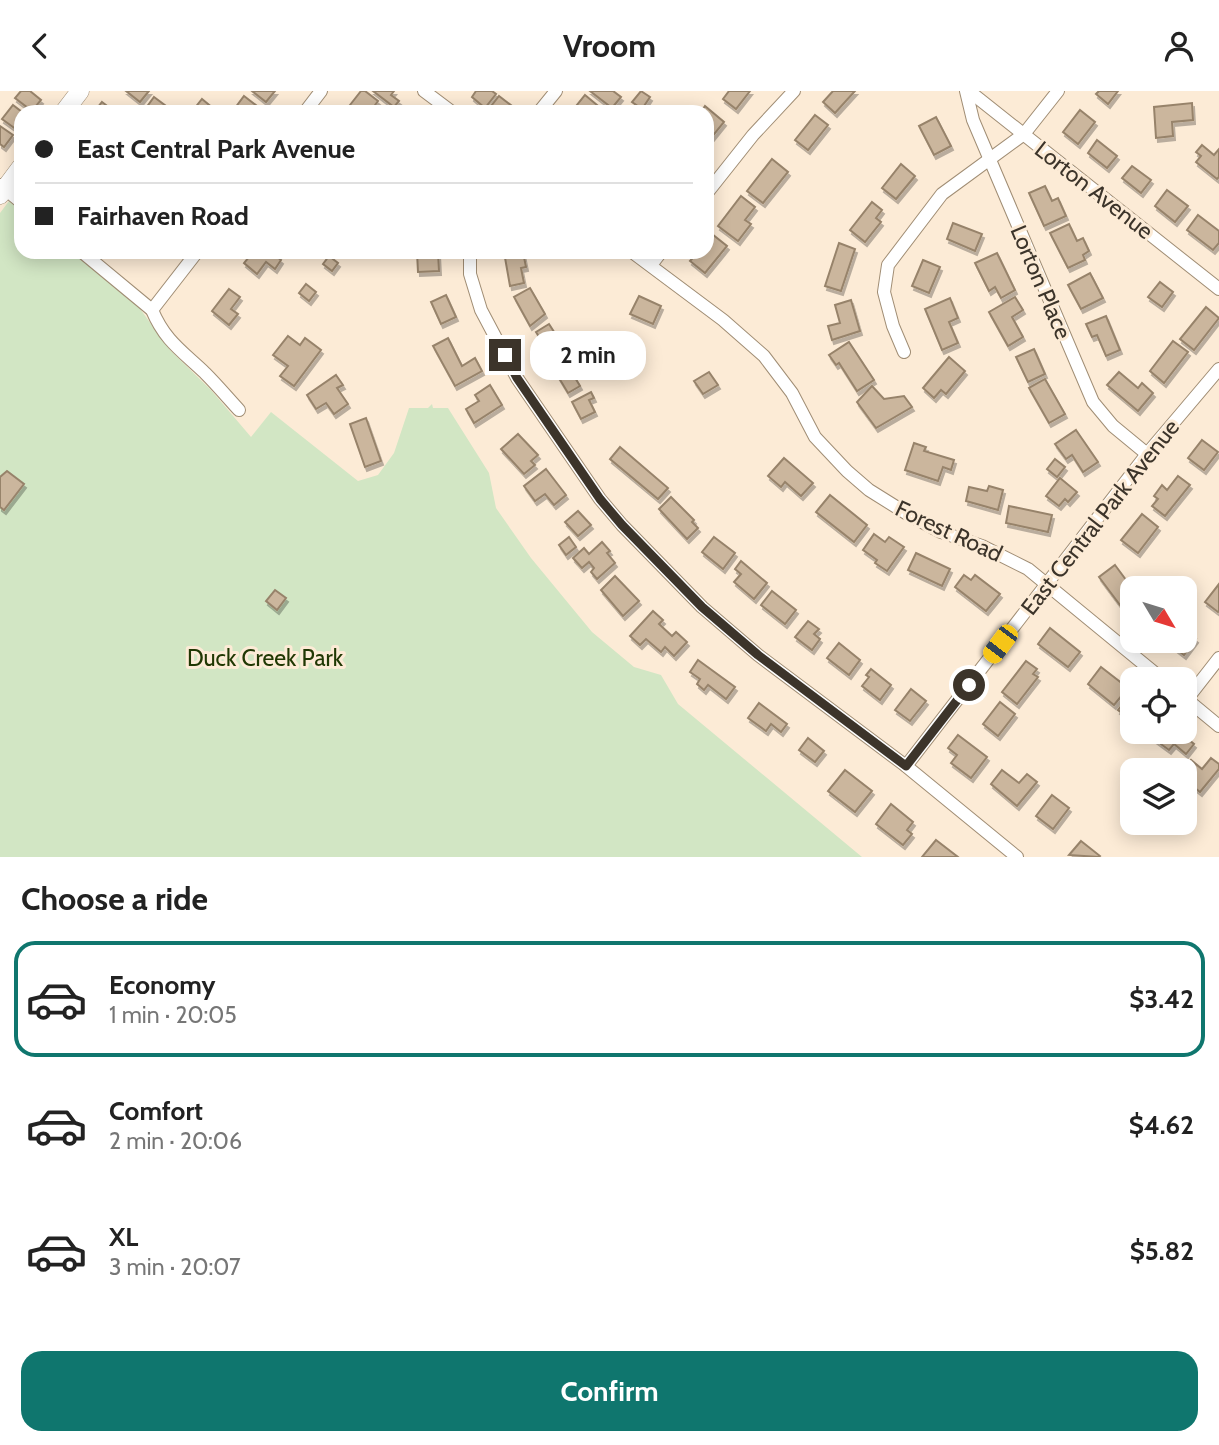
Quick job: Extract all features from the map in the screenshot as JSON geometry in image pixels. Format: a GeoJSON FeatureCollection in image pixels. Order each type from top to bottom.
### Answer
{"type":"FeatureCollection","features":[{"type":"Feature","properties":{"kind":"main road"},"geometry":{"type":"LineString","coordinates":[[69,105],[80,91]]}},
{"type":"Feature","properties":{"kind":"main road"},"geometry":{"type":"LineString","coordinates":[[2,189],[14,175]]}},
{"type":"Feature","properties":{"kind":"street"},"geometry":{"type":"LineString","coordinates":[[310,105],[321,91]]}},
{"type":"Feature","properties":{"kind":"street"},"geometry":{"type":"LineString","coordinates":[[424,91],[443,105]]}},
{"type":"Feature","properties":{"kind":"street"},"geometry":{"type":"LineString","coordinates":[[545,105],[556,91]]}},
{"type":"Feature","properties":{"kind":"street"},"geometry":{"type":"LineString","coordinates":[[714,184],[752,135],[794,91]]}},
{"type":"Feature","properties":{"kind":"street","name":"Lorton Avenue"},"geometry":{"type":"LineString","coordinates":[[968,91],[1219,289]]}},
{"type":"Feature","properties":{"kind":"street","name":"Lorton Place"},"geometry":{"type":"LineString","coordinates":[[968,91],[972,120],[1093,402],[1113,426],[1147,454]]}},
{"type":"Feature","properties":{"kind":"street"},"geometry":{"type":"LineString","coordinates":[[904,352],[893,326],[884,292],[888,265],[942,194],[1024,134],[1058,91]]}},
{"type":"Feature","properties":{"kind":"street"},"geometry":{"type":"LineString","coordinates":[[90,259],[152,310],[175,348],[205,373],[239,410]]}},
{"type":"Feature","properties":{"kind":"street"},"geometry":{"type":"LineString","coordinates":[[152,310],[192,259]]}},
{"type":"Feature","properties":{"kind":"street"},"geometry":{"type":"LineString","coordinates":[[470,259],[470,274],[481,310],[517,378],[600,499],[622,525],[702,607],[748,647],[906,766],[1017,857]]}},
{"type":"Feature","properties":{"kind":"street","name":"Forest Road"},"geometry":{"type":"LineString","coordinates":[[642,259],[723,320],[764,356],[792,393],[815,437],[869,490],[941,532],[982,546],[1028,569],[1148,667]]}},
{"type":"Feature","properties":{"kind":"street"},"geometry":{"type":"LineString","coordinates":[[651,265],[656,259]]}},
{"type":"Feature","properties":{"kind":"street","name":"East Central Park Avenue"},"geometry":{"type":"LineString","coordinates":[[906,766],[1147,454],[1219,369]]}},
{"type":"Feature","properties":{"kind":"street"},"geometry":{"type":"LineString","coordinates":[[1197,685],[1219,658]]}},
{"type":"Feature","properties":{"kind":"street"},"geometry":{"type":"LineString","coordinates":[[1197,707],[1219,726]]}},
{"type":"Feature","properties":{"kind":"green space","name":"Duck Creek Park"},"geometry":{"type":"Polygon","coordinates":[[[9,201],[14,205],[14,259],[80,259],[138,306],[170,350],[211,390],[251,437],[271,412],[358,481],[378,475],[394,453],[409,408],[428,408],[432,404],[433,408],[448,408],[489,473],[496,508],[531,558],[592,632],[634,667],[661,675],[678,704],[862,857],[0,857],[0,213],[9,201]]]}},
{"type":"Feature","properties":{"kind":"building"},"geometry":{"type":"Polygon","coordinates":[[[21,91],[30,91],[41,100],[37,105],[24,105],[15,98],[21,91]]]}},
{"type":"Feature","properties":{"kind":"building"},"geometry":{"type":"Polygon","coordinates":[[[126,91],[149,91],[140,102],[126,91]]]}},
{"type":"Feature","properties":{"kind":"building"},"geometry":{"type":"Polygon","coordinates":[[[252,91],[275,91],[266,102],[252,91]]]}},
{"type":"Feature","properties":{"kind":"building"},"geometry":{"type":"Polygon","coordinates":[[[361,91],[378,101],[375,105],[350,105],[361,91]]]}},
{"type":"Feature","properties":{"kind":"building"},"geometry":{"type":"Polygon","coordinates":[[[373,91],[394,91],[391,95],[399,101],[391,105],[373,91]]]}},
{"type":"Feature","properties":{"kind":"building"},"geometry":{"type":"Polygon","coordinates":[[[476,91],[492,91],[496,94],[487,105],[481,105],[472,97],[476,91]]]}},
{"type":"Feature","properties":{"kind":"building"},"geometry":{"type":"Polygon","coordinates":[[[590,91],[613,91],[621,97],[614,105],[608,105],[590,91]]]}},
{"type":"Feature","properties":{"kind":"building"},"geometry":{"type":"Polygon","coordinates":[[[641,91],[650,97],[645,105],[632,102],[641,91]]]}},
{"type":"Feature","properties":{"kind":"building"},"geometry":{"type":"Polygon","coordinates":[[[729,91],[750,91],[736,109],[723,99],[729,91]]]}},
{"type":"Feature","properties":{"kind":"building"},"geometry":{"type":"Polygon","coordinates":[[[833,91],[855,91],[835,113],[823,102],[833,91]]]}},
{"type":"Feature","properties":{"kind":"building"},"geometry":{"type":"Polygon","coordinates":[[[1099,91],[1118,91],[1108,104],[1096,94],[1099,91]]]}},
{"type":"Feature","properties":{"kind":"building"},"geometry":{"type":"Polygon","coordinates":[[[585,95],[597,105],[577,105],[585,95]]]}},
{"type":"Feature","properties":{"kind":"building"},"geometry":{"type":"Polygon","coordinates":[[[244,96],[256,105],[237,105],[244,96]]]}},
{"type":"Feature","properties":{"kind":"building"},"geometry":{"type":"Polygon","coordinates":[[[499,96],[511,105],[492,105],[499,96]]]}},
{"type":"Feature","properties":{"kind":"building"},"geometry":{"type":"Polygon","coordinates":[[[154,97],[165,105],[148,105],[154,97]]]}},
{"type":"Feature","properties":{"kind":"building"},"geometry":{"type":"Polygon","coordinates":[[[202,99],[209,105],[197,105],[202,99]]]}},
{"type":"Feature","properties":{"kind":"building"},"geometry":{"type":"Polygon","coordinates":[[[1192,103],[1193,120],[1172,122],[1173,136],[1156,138],[1154,107],[1192,103]]]}},
{"type":"Feature","properties":{"kind":"building"},"geometry":{"type":"Polygon","coordinates":[[[13,105],[14,106],[14,128],[2,119],[13,105]]]}},
{"type":"Feature","properties":{"kind":"building"},"geometry":{"type":"Polygon","coordinates":[[[1080,110],[1095,122],[1078,144],[1063,132],[1080,110]]]}},
{"type":"Feature","properties":{"kind":"building"},"geometry":{"type":"Polygon","coordinates":[[[714,114],[724,122],[714,134],[714,114]]]}},
{"type":"Feature","properties":{"kind":"building"},"geometry":{"type":"Polygon","coordinates":[[[815,115],[828,125],[808,150],[795,140],[815,115]]]}},
{"type":"Feature","properties":{"kind":"building"},"geometry":{"type":"Polygon","coordinates":[[[936,117],[951,146],[934,155],[919,126],[936,117]]]}},
{"type":"Feature","properties":{"kind":"building"},"geometry":{"type":"Polygon","coordinates":[[[0,126],[13,135],[4,147],[0,144],[0,126]]]}},
{"type":"Feature","properties":{"kind":"building"},"geometry":{"type":"Polygon","coordinates":[[[1097,140],[1117,156],[1107,168],[1088,153],[1097,140]]]}},
{"type":"Feature","properties":{"kind":"building"},"geometry":{"type":"Polygon","coordinates":[[[1202,145],[1214,155],[1219,149],[1217,179],[1196,162],[1201,156],[1196,152],[1202,145]]]}},
{"type":"Feature","properties":{"kind":"building"},"geometry":{"type":"Polygon","coordinates":[[[772,159],[788,172],[763,203],[747,191],[772,159]]]}},
{"type":"Feature","properties":{"kind":"building"},"geometry":{"type":"Polygon","coordinates":[[[901,164],[915,176],[896,199],[882,188],[901,164]]]}},
{"type":"Feature","properties":{"kind":"building"},"geometry":{"type":"Polygon","coordinates":[[[1132,166],[1151,180],[1141,193],[1122,178],[1132,166]]]}},
{"type":"Feature","properties":{"kind":"building"},"geometry":{"type":"Polygon","coordinates":[[[1045,186],[1052,201],[1058,198],[1066,216],[1044,226],[1029,193],[1045,186]]]}},
{"type":"Feature","properties":{"kind":"building"},"geometry":{"type":"Polygon","coordinates":[[[1167,190],[1188,206],[1175,222],[1155,206],[1167,190]]]}},
{"type":"Feature","properties":{"kind":"building"},"geometry":{"type":"Polygon","coordinates":[[[741,196],[755,207],[745,220],[751,224],[738,241],[718,226],[741,196]]]}},
{"type":"Feature","properties":{"kind":"building"},"geometry":{"type":"Polygon","coordinates":[[[872,202],[882,210],[876,218],[881,222],[865,242],[850,230],[872,202]]]}},
{"type":"Feature","properties":{"kind":"building"},"geometry":{"type":"Polygon","coordinates":[[[1198,215],[1219,231],[1219,243],[1213,250],[1187,230],[1198,215]]]}},
{"type":"Feature","properties":{"kind":"building"},"geometry":{"type":"Polygon","coordinates":[[[953,223],[982,234],[975,251],[947,239],[953,223]]]}},
{"type":"Feature","properties":{"kind":"building"},"geometry":{"type":"Polygon","coordinates":[[[1069,224],[1077,241],[1083,238],[1089,251],[1083,255],[1085,260],[1068,268],[1050,233],[1069,224]]]}},
{"type":"Feature","properties":{"kind":"building"},"geometry":{"type":"Polygon","coordinates":[[[714,236],[727,246],[705,273],[690,261],[714,259],[714,236]]]}},
{"type":"Feature","properties":{"kind":"building"},"geometry":{"type":"Polygon","coordinates":[[[839,243],[855,249],[841,291],[825,286],[839,243]]]}},
{"type":"Feature","properties":{"kind":"building"},"geometry":{"type":"Polygon","coordinates":[[[997,253],[1015,290],[1001,298],[995,287],[989,291],[975,263],[997,253]]]}},
{"type":"Feature","properties":{"kind":"building"},"geometry":{"type":"Polygon","coordinates":[[[247,259],[281,260],[275,269],[266,262],[257,274],[244,263],[247,259]]]}},
{"type":"Feature","properties":{"kind":"building"},"geometry":{"type":"Polygon","coordinates":[[[327,259],[338,263],[332,271],[323,264],[327,259]]]}},
{"type":"Feature","properties":{"kind":"building"},"geometry":{"type":"Polygon","coordinates":[[[417,259],[438,259],[439,271],[418,272],[417,259]]]}},
{"type":"Feature","properties":{"kind":"building"},"geometry":{"type":"Polygon","coordinates":[[[505,259],[524,259],[526,267],[521,268],[524,283],[510,286],[505,259]]]}},
{"type":"Feature","properties":{"kind":"building"},"geometry":{"type":"Polygon","coordinates":[[[923,260],[940,267],[929,293],[912,286],[923,260]]]}},
{"type":"Feature","properties":{"kind":"building"},"geometry":{"type":"Polygon","coordinates":[[[1090,273],[1103,298],[1081,309],[1068,285],[1090,273]]]}},
{"type":"Feature","properties":{"kind":"building"},"geometry":{"type":"Polygon","coordinates":[[[1160,282],[1173,292],[1162,307],[1148,297],[1160,282]]]}},
{"type":"Feature","properties":{"kind":"building"},"geometry":{"type":"Polygon","coordinates":[[[306,284],[316,292],[309,301],[299,293],[306,284]]]}},
{"type":"Feature","properties":{"kind":"building"},"geometry":{"type":"Polygon","coordinates":[[[530,288],[545,314],[530,326],[514,297],[530,288]]]}},
{"type":"Feature","properties":{"kind":"building"},"geometry":{"type":"Polygon","coordinates":[[[229,289],[240,297],[231,309],[238,314],[229,325],[212,311],[229,289]]]}},
{"type":"Feature","properties":{"kind":"building"},"geometry":{"type":"Polygon","coordinates":[[[446,295],[456,317],[441,324],[431,302],[446,295]]]}},
{"type":"Feature","properties":{"kind":"building"},"geometry":{"type":"Polygon","coordinates":[[[639,296],[661,306],[653,324],[630,314],[639,296]]]}},
{"type":"Feature","properties":{"kind":"building"},"geometry":{"type":"Polygon","coordinates":[[[1015,297],[1023,310],[1012,317],[1023,337],[1008,346],[989,312],[1015,297]]]}},
{"type":"Feature","properties":{"kind":"building"},"geometry":{"type":"Polygon","coordinates":[[[950,298],[958,318],[949,322],[958,343],[942,350],[925,309],[950,298]]]}},
{"type":"Feature","properties":{"kind":"building"},"geometry":{"type":"Polygon","coordinates":[[[851,300],[860,331],[832,340],[828,326],[840,323],[835,305],[851,300]]]}},
{"type":"Feature","properties":{"kind":"building"},"geometry":{"type":"Polygon","coordinates":[[[1206,307],[1219,318],[1194,350],[1180,339],[1206,307]]]}},
{"type":"Feature","properties":{"kind":"building"},"geometry":{"type":"Polygon","coordinates":[[[1106,316],[1120,350],[1106,356],[1097,335],[1092,337],[1086,324],[1106,316]]]}},
{"type":"Feature","properties":{"kind":"building"},"geometry":{"type":"Polygon","coordinates":[[[549,324],[565,349],[552,357],[536,332],[549,324]]]}},
{"type":"Feature","properties":{"kind":"building"},"geometry":{"type":"Polygon","coordinates":[[[288,336],[300,345],[305,338],[321,350],[294,386],[280,376],[288,366],[273,355],[288,336]]]}},
{"type":"Feature","properties":{"kind":"building"},"geometry":{"type":"Polygon","coordinates":[[[448,338],[462,366],[475,358],[482,371],[455,386],[433,346],[448,338]]]}},
{"type":"Feature","properties":{"kind":"building"},"geometry":{"type":"Polygon","coordinates":[[[1173,341],[1188,352],[1164,383],[1150,371],[1173,341]]]}},
{"type":"Feature","properties":{"kind":"building"},"geometry":{"type":"Polygon","coordinates":[[[849,342],[874,380],[857,391],[839,363],[836,365],[829,355],[849,342]]]}},
{"type":"Feature","properties":{"kind":"building"},"geometry":{"type":"Polygon","coordinates":[[[1034,349],[1045,374],[1028,382],[1016,357],[1034,349]]]}},
{"type":"Feature","properties":{"kind":"building"},"geometry":{"type":"Polygon","coordinates":[[[949,357],[965,371],[946,394],[941,390],[934,398],[923,388],[949,357]]]}},
{"type":"Feature","properties":{"kind":"building"},"geometry":{"type":"Polygon","coordinates":[[[565,361],[580,386],[568,393],[553,368],[565,361]]]}},
{"type":"Feature","properties":{"kind":"building"},"geometry":{"type":"Polygon","coordinates":[[[709,372],[718,385],[703,394],[694,381],[709,372]]]}},
{"type":"Feature","properties":{"kind":"building"},"geometry":{"type":"Polygon","coordinates":[[[1119,372],[1138,388],[1142,383],[1153,393],[1138,411],[1107,385],[1119,372]]]}},
{"type":"Feature","properties":{"kind":"building"},"geometry":{"type":"Polygon","coordinates":[[[336,375],[343,385],[337,388],[348,404],[334,414],[326,403],[316,409],[307,395],[336,375]]]}},
{"type":"Feature","properties":{"kind":"building"},"geometry":{"type":"Polygon","coordinates":[[[1045,379],[1065,414],[1049,423],[1029,388],[1045,379]]]}},
{"type":"Feature","properties":{"kind":"building"},"geometry":{"type":"Polygon","coordinates":[[[490,385],[502,405],[474,423],[466,409],[479,401],[475,395],[490,385]]]}},
{"type":"Feature","properties":{"kind":"building"},"geometry":{"type":"Polygon","coordinates":[[[872,386],[884,399],[904,396],[912,407],[876,428],[857,402],[872,386]]]}},
{"type":"Feature","properties":{"kind":"building"},"geometry":{"type":"Polygon","coordinates":[[[591,392],[594,398],[589,400],[595,412],[581,419],[572,402],[591,392]]]}},
{"type":"Feature","properties":{"kind":"building"},"geometry":{"type":"Polygon","coordinates":[[[366,418],[381,461],[365,467],[350,424],[366,418]]]}},
{"type":"Feature","properties":{"kind":"building"},"geometry":{"type":"Polygon","coordinates":[[[1076,430],[1098,462],[1083,472],[1072,455],[1066,459],[1055,444],[1076,430]]]}},
{"type":"Feature","properties":{"kind":"building"},"geometry":{"type":"Polygon","coordinates":[[[518,434],[538,455],[531,461],[535,465],[524,474],[501,449],[518,434]]]}},
{"type":"Feature","properties":{"kind":"building"},"geometry":{"type":"Polygon","coordinates":[[[1202,440],[1218,452],[1204,470],[1188,458],[1202,440]]]}},
{"type":"Feature","properties":{"kind":"building"},"geometry":{"type":"Polygon","coordinates":[[[914,443],[926,447],[924,451],[954,460],[951,470],[943,467],[938,481],[905,470],[914,443]]]}},
{"type":"Feature","properties":{"kind":"building"},"geometry":{"type":"Polygon","coordinates":[[[620,447],[668,488],[658,499],[610,459],[620,447]]]}},
{"type":"Feature","properties":{"kind":"building"},"geometry":{"type":"Polygon","coordinates":[[[784,458],[813,483],[801,496],[785,482],[781,487],[768,476],[784,458]]]}},
{"type":"Feature","properties":{"kind":"building"},"geometry":{"type":"Polygon","coordinates":[[[1055,459],[1065,467],[1057,477],[1047,469],[1055,459]]]}},
{"type":"Feature","properties":{"kind":"building"},"geometry":{"type":"Polygon","coordinates":[[[546,469],[566,495],[554,505],[545,494],[535,501],[524,486],[546,469]]]}},
{"type":"Feature","properties":{"kind":"building"},"geometry":{"type":"Polygon","coordinates":[[[7,471],[24,484],[4,510],[0,507],[0,477],[7,471]]]}},
{"type":"Feature","properties":{"kind":"building"},"geometry":{"type":"Polygon","coordinates":[[[1178,476],[1190,485],[1165,516],[1152,506],[1158,499],[1154,496],[1162,485],[1167,490],[1178,476]]]}},
{"type":"Feature","properties":{"kind":"building"},"geometry":{"type":"Polygon","coordinates":[[[1060,478],[1077,492],[1068,502],[1065,499],[1059,506],[1046,496],[1060,478]]]}},
{"type":"Feature","properties":{"kind":"building"},"geometry":{"type":"Polygon","coordinates":[[[989,486],[1003,490],[998,510],[966,501],[969,487],[987,491],[989,486]]]}},
{"type":"Feature","properties":{"kind":"building"},"geometry":{"type":"Polygon","coordinates":[[[830,495],[867,525],[854,542],[816,512],[830,495]]]}},
{"type":"Feature","properties":{"kind":"building"},"geometry":{"type":"Polygon","coordinates":[[[671,497],[694,520],[692,522],[698,528],[687,539],[659,509],[671,497]]]}},
{"type":"Feature","properties":{"kind":"building"},"geometry":{"type":"Polygon","coordinates":[[[1009,506],[1052,515],[1048,532],[1006,523],[1009,506]]]}},
{"type":"Feature","properties":{"kind":"building"},"geometry":{"type":"Polygon","coordinates":[[[578,511],[591,525],[578,536],[565,522],[578,511]]]}},
{"type":"Feature","properties":{"kind":"building"},"geometry":{"type":"Polygon","coordinates":[[[1142,514],[1158,527],[1138,553],[1121,540],[1142,514]]]}},
{"type":"Feature","properties":{"kind":"building"},"geometry":{"type":"Polygon","coordinates":[[[874,534],[885,542],[889,537],[904,547],[887,571],[863,550],[874,534]]]}},
{"type":"Feature","properties":{"kind":"building"},"geometry":{"type":"Polygon","coordinates":[[[569,537],[576,547],[566,555],[559,545],[569,537]]]}},
{"type":"Feature","properties":{"kind":"building"},"geometry":{"type":"Polygon","coordinates":[[[714,537],[735,553],[723,569],[702,552],[714,537]]]}},
{"type":"Feature","properties":{"kind":"building"},"geometry":{"type":"Polygon","coordinates":[[[602,542],[615,563],[597,579],[591,572],[594,568],[589,562],[582,568],[573,558],[584,548],[589,554],[602,542]]]}},
{"type":"Feature","properties":{"kind":"building"},"geometry":{"type":"Polygon","coordinates":[[[916,553],[950,569],[942,586],[908,570],[916,553]]]}},
{"type":"Feature","properties":{"kind":"building"},"geometry":{"type":"Polygon","coordinates":[[[741,561],[767,583],[754,599],[734,582],[741,574],[735,569],[741,561]]]}},
{"type":"Feature","properties":{"kind":"building"},"geometry":{"type":"Polygon","coordinates":[[[1115,565],[1123,576],[1120,576],[1120,605],[1099,577],[1115,565]]]}},
{"type":"Feature","properties":{"kind":"building"},"geometry":{"type":"Polygon","coordinates":[[[964,575],[971,580],[975,575],[1000,594],[986,611],[955,587],[964,575]]]}},
{"type":"Feature","properties":{"kind":"building"},"geometry":{"type":"Polygon","coordinates":[[[615,576],[639,601],[623,616],[601,590],[615,576]]]}},
{"type":"Feature","properties":{"kind":"building"},"geometry":{"type":"Polygon","coordinates":[[[1219,584],[1219,611],[1218,612],[1205,602],[1219,584]]]}},
{"type":"Feature","properties":{"kind":"building"},"geometry":{"type":"Polygon","coordinates":[[[275,590],[286,598],[277,610],[266,601],[275,590]]]}},
{"type":"Feature","properties":{"kind":"building"},"geometry":{"type":"Polygon","coordinates":[[[772,591],[796,610],[785,624],[761,605],[772,591]]]}},
{"type":"Feature","properties":{"kind":"building"},"geometry":{"type":"Polygon","coordinates":[[[653,611],[663,620],[659,624],[672,636],[676,632],[687,642],[674,656],[665,647],[661,652],[646,639],[640,645],[630,636],[653,611]]]}},
{"type":"Feature","properties":{"kind":"building"},"geometry":{"type":"Polygon","coordinates":[[[808,621],[819,629],[814,634],[820,639],[812,650],[795,637],[808,621]]]}},
{"type":"Feature","properties":{"kind":"building"},"geometry":{"type":"Polygon","coordinates":[[[1050,628],[1080,652],[1068,667],[1038,644],[1050,628]]]}},
{"type":"Feature","properties":{"kind":"building"},"geometry":{"type":"Polygon","coordinates":[[[839,643],[860,660],[849,675],[827,658],[839,643]]]}},
{"type":"Feature","properties":{"kind":"building"},"geometry":{"type":"Polygon","coordinates":[[[698,660],[735,687],[726,699],[708,685],[704,690],[697,684],[700,679],[690,672],[698,660]]]}},
{"type":"Feature","properties":{"kind":"building"},"geometry":{"type":"Polygon","coordinates":[[[1026,661],[1037,669],[1033,674],[1038,677],[1017,704],[1002,692],[1026,661]]]}},
{"type":"Feature","properties":{"kind":"building"},"geometry":{"type":"Polygon","coordinates":[[[1101,667],[1120,682],[1120,698],[1114,705],[1088,684],[1101,667]]]}},
{"type":"Feature","properties":{"kind":"building"},"geometry":{"type":"Polygon","coordinates":[[[871,669],[891,685],[880,700],[862,686],[871,669]]]}},
{"type":"Feature","properties":{"kind":"building"},"geometry":{"type":"Polygon","coordinates":[[[911,689],[926,701],[910,721],[895,710],[911,689]]]}},
{"type":"Feature","properties":{"kind":"building"},"geometry":{"type":"Polygon","coordinates":[[[1000,702],[1015,714],[998,736],[983,724],[1000,702]]]}},
{"type":"Feature","properties":{"kind":"building"},"geometry":{"type":"Polygon","coordinates":[[[759,703],[787,724],[781,732],[771,724],[766,731],[748,718],[759,703]]]}},
{"type":"Feature","properties":{"kind":"building"},"geometry":{"type":"Polygon","coordinates":[[[958,735],[987,757],[971,778],[951,763],[957,755],[948,748],[958,735]]]}},
{"type":"Feature","properties":{"kind":"building"},"geometry":{"type":"Polygon","coordinates":[[[808,738],[824,751],[815,762],[799,750],[808,738]]]}},
{"type":"Feature","properties":{"kind":"building"},"geometry":{"type":"Polygon","coordinates":[[[1161,744],[1174,744],[1169,750],[1161,744]]]}},
{"type":"Feature","properties":{"kind":"building"},"geometry":{"type":"Polygon","coordinates":[[[1174,744],[1194,744],[1186,754],[1174,744]]]}},
{"type":"Feature","properties":{"kind":"building"},"geometry":{"type":"Polygon","coordinates":[[[1211,758],[1219,764],[1219,769],[1200,792],[1197,790],[1197,765],[1202,769],[1211,758]]]}},
{"type":"Feature","properties":{"kind":"building"},"geometry":{"type":"Polygon","coordinates":[[[845,770],[872,791],[855,812],[828,791],[845,770]]]}},
{"type":"Feature","properties":{"kind":"building"},"geometry":{"type":"Polygon","coordinates":[[[1002,770],[1019,783],[1027,774],[1037,782],[1017,806],[991,784],[1002,770]]]}},
{"type":"Feature","properties":{"kind":"building"},"geometry":{"type":"Polygon","coordinates":[[[1052,795],[1069,808],[1053,829],[1036,816],[1052,795]]]}},
{"type":"Feature","properties":{"kind":"building"},"geometry":{"type":"Polygon","coordinates":[[[891,804],[913,822],[907,830],[912,834],[903,845],[876,824],[891,804]]]}},
{"type":"Feature","properties":{"kind":"building"},"geometry":{"type":"Polygon","coordinates":[[[936,840],[958,857],[922,857],[936,840]]]}},
{"type":"Feature","properties":{"kind":"building"},"geometry":{"type":"Polygon","coordinates":[[[1081,841],[1100,856],[1069,855],[1081,841]]]}},
{"type":"Feature","properties":{"kind":"route"},"geometry":{"type":"LineString","coordinates":[[505,355],[517,378],[600,499],[702,607],[758,655],[906,766],[969,685]]}}]}
